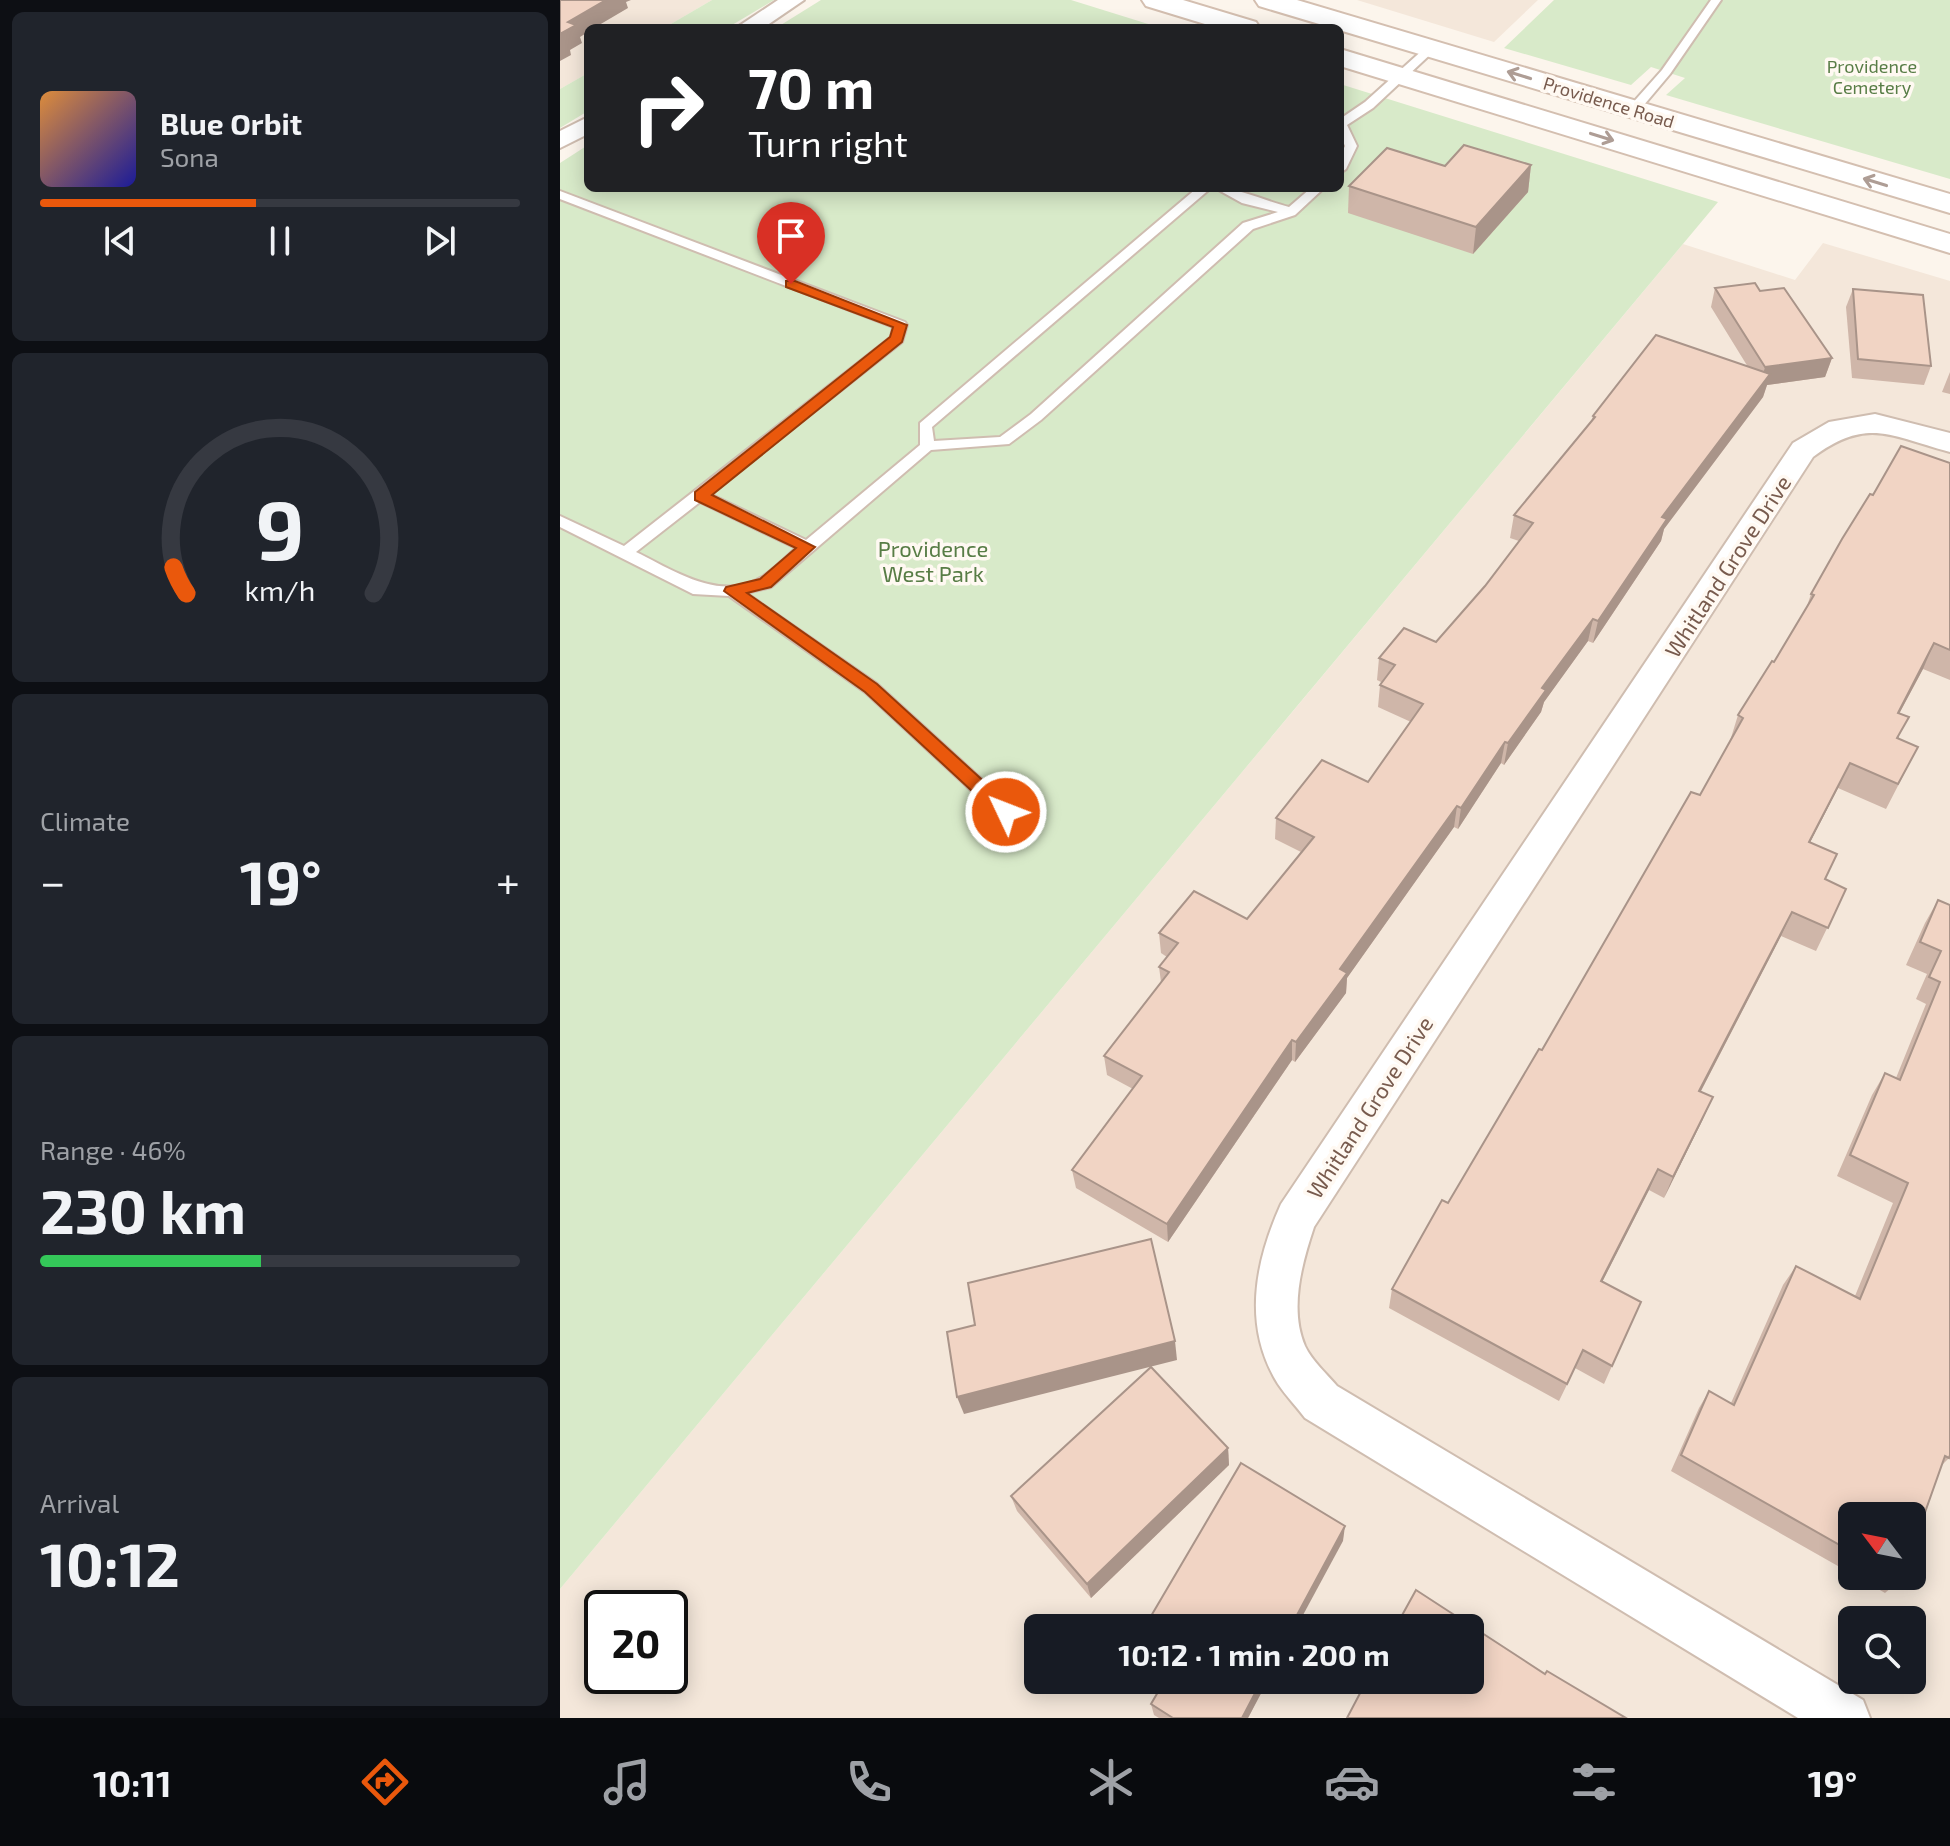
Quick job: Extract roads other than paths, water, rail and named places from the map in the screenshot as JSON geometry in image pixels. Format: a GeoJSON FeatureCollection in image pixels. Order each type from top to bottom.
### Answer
{"type":"FeatureCollection","features":[{"type":"Feature","properties":{"kind":"main road","name":"Providence Road"},"geometry":{"type":"LineString","coordinates":[[1268,0],[1950,204]]}},
{"type":"Feature","properties":{"kind":"main road"},"geometry":{"type":"LineString","coordinates":[[1169,2],[1234,24]]}},
{"type":"Feature","properties":{"kind":"main road","name":"Providence Road"},"geometry":{"type":"LineString","coordinates":[[1344,58],[1950,244]]}},
{"type":"Feature","properties":{"kind":"street"},"geometry":{"type":"LineString","coordinates":[[754,24],[793,0]]}},
{"type":"Feature","properties":{"kind":"street"},"geometry":{"type":"LineString","coordinates":[[560,141],[584,126]]}},
{"type":"Feature","properties":{"kind":"street","name":"Whitland Grove Drive"},"geometry":{"type":"LineString","coordinates":[[1845,1718],[1321,1402],[1290,1362],[1276,1313],[1279,1266],[1296,1218],[1803,450],[1821,435],[1844,426],[1869,422],[1900,426],[1950,443]]}},
{"type":"Feature","properties":{"kind":"lane"},"geometry":{"type":"LineString","coordinates":[[1634,109],[1666,72],[1716,0]]}},
{"type":"Feature","properties":{"kind":"lane"},"geometry":{"type":"LineString","coordinates":[[1344,122],[1369,105],[1430,49]]}},
{"type":"Feature","properties":{"kind":"lane"},"geometry":{"type":"LineString","coordinates":[[1344,131],[1351,146],[1344,161]]}},
{"type":"Feature","properties":{"kind":"lane"},"geometry":{"type":"LineString","coordinates":[[927,446],[925,426],[1200,192]]}},
{"type":"Feature","properties":{"kind":"lane"},"geometry":{"type":"LineString","coordinates":[[1229,192],[1246,200],[1291,212]]}},
{"type":"Feature","properties":{"kind":"lane"},"geometry":{"type":"LineString","coordinates":[[560,521],[699,590],[732,591],[765,583],[927,446],[1004,441],[1036,417],[1248,226],[1291,212],[1314,192]]}},
{"type":"Feature","properties":{"kind":"lane"},"geometry":{"type":"LineString","coordinates":[[560,195],[900,325],[897,339],[625,553]]}},
{"type":"Feature","properties":{"kind":"lane"},"geometry":{"type":"LineString","coordinates":[[701,496],[807,547]]}},
{"type":"Feature","properties":{"kind":"lane"},"geometry":{"type":"LineString","coordinates":[[732,591],[871,688],[1006,812]]}},
{"type":"Feature","properties":{"kind":"park label","name":"Providence Cemetery"},"geometry":{"type":"Point","coordinates":[1872,76]}},
{"type":"Feature","properties":{"kind":"park label","name":"Providence West Park"},"geometry":{"type":"Point","coordinates":[933,560]}}]}
